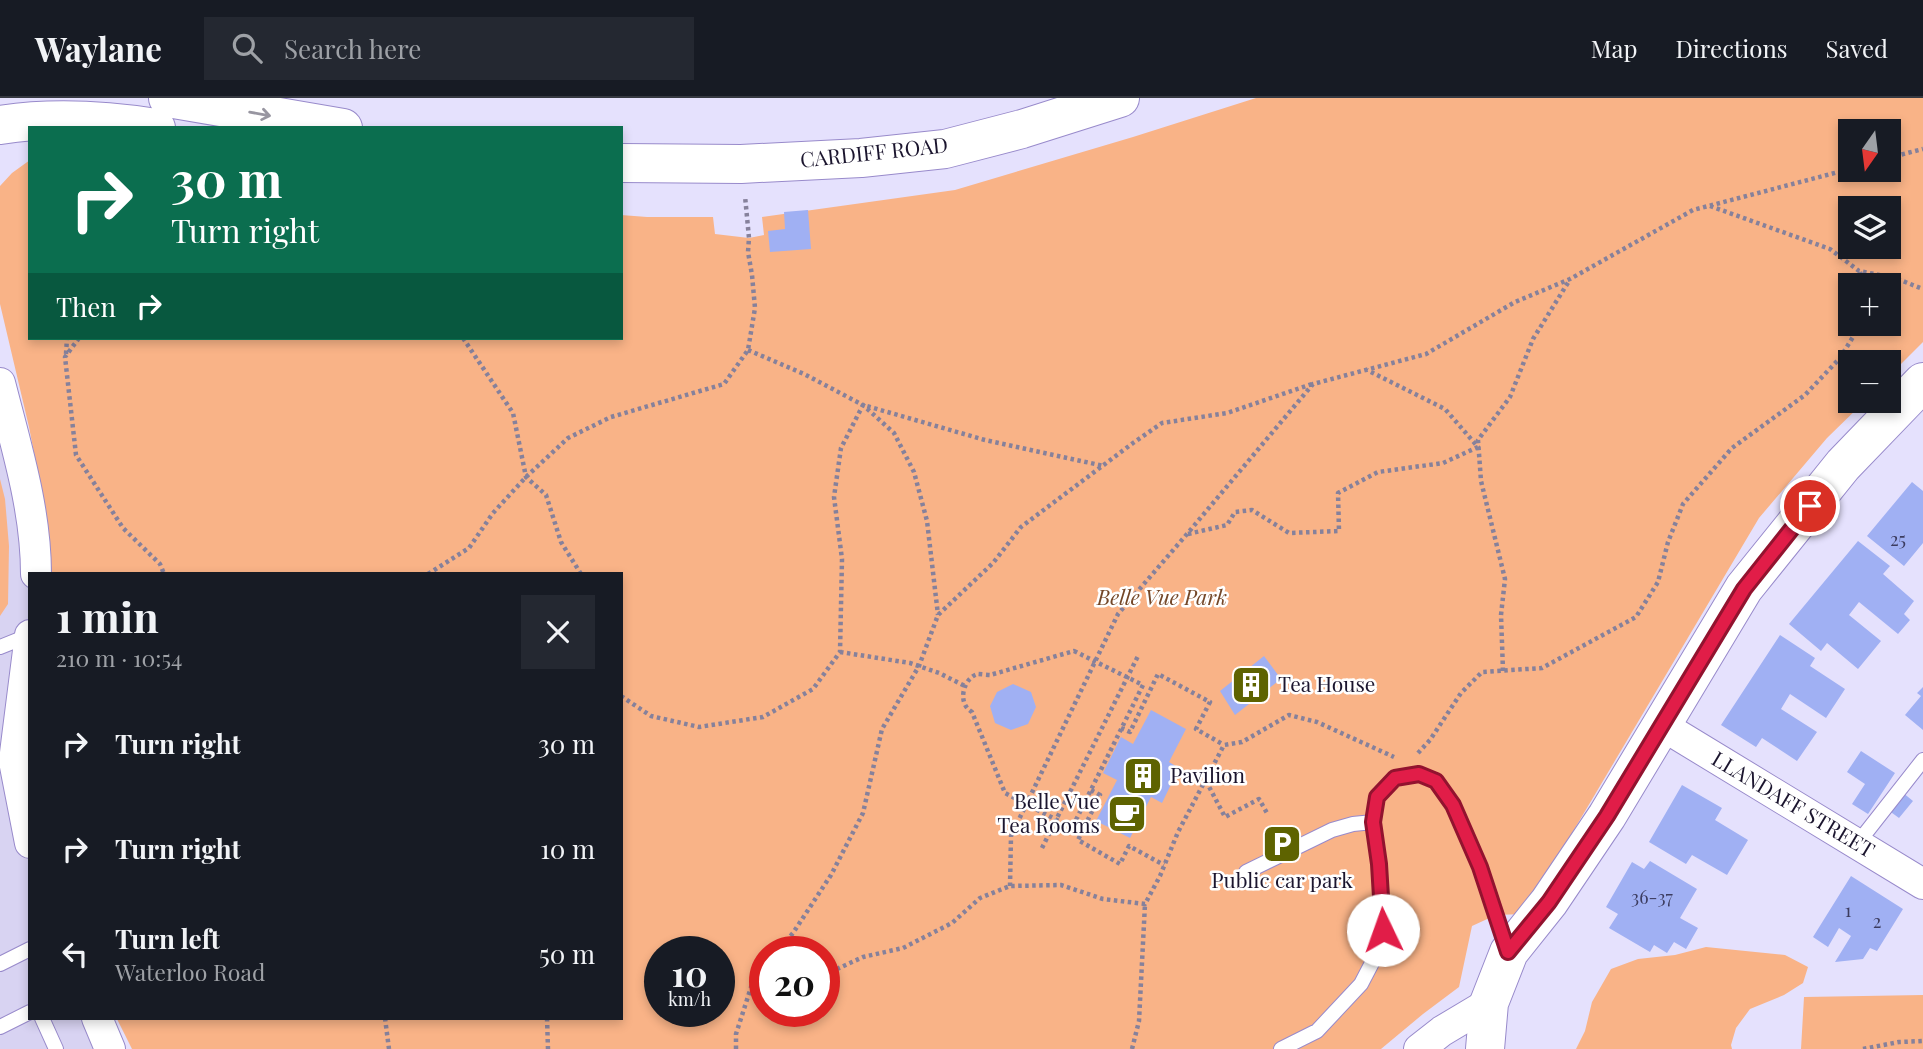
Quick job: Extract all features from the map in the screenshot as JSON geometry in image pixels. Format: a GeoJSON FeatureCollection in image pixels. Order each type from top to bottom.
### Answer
{"type":"FeatureCollection","features":[{"type":"Feature","properties":{"kind":"main road"},"geometry":{"type":"LineString","coordinates":[[168,98],[332,126]]}},
{"type":"Feature","properties":{"kind":"main road","name":"CARDIFF ROAD"},"geometry":{"type":"LineString","coordinates":[[623,163],[741,164],[861,158],[945,149],[1022,129],[1119,98]]}},
{"type":"Feature","properties":{"kind":"main road"},"geometry":{"type":"LineString","coordinates":[[0,125],[41,120],[123,122],[145,126]]}},
{"type":"Feature","properties":{"kind":"main road"},"geometry":{"type":"LineString","coordinates":[[1485,1049],[1489,1003],[1508,952],[1556,891],[1607,816],[1744,589],[1843,465],[1923,382]]}},
{"type":"Feature","properties":{"kind":"street"},"geometry":{"type":"LineString","coordinates":[[0,383],[32,511],[36,572]]}},
{"type":"Feature","properties":{"kind":"street"},"geometry":{"type":"LineString","coordinates":[[28,651],[14,761],[28,833]]}},
{"type":"Feature","properties":{"kind":"street","name":"LLANDAFF STREET"},"geometry":{"type":"LineString","coordinates":[[1662,726],[1923,884]]}},
{"type":"Feature","properties":{"kind":"street"},"geometry":{"type":"LineString","coordinates":[[1419,1049],[1441,1031],[1489,1003]]}},
{"type":"Feature","properties":{"kind":"street"},"geometry":{"type":"LineString","coordinates":[[98,1020],[110,1049]]}},
{"type":"Feature","properties":{"kind":"lane"},"geometry":{"type":"LineString","coordinates":[[0,647],[28,636]]}},
{"type":"Feature","properties":{"kind":"lane"},"geometry":{"type":"LineString","coordinates":[[1857,844],[1923,760]]}},
{"type":"Feature","properties":{"kind":"lane"},"geometry":{"type":"LineString","coordinates":[[1281,1049],[1317,1031],[1361,984],[1373,961],[1382,953],[1379,864],[1373,822],[1377,797],[1395,778],[1419,774],[1436,781],[1453,805],[1480,867],[1508,952]]}},
{"type":"Feature","properties":{"kind":"lane"},"geometry":{"type":"LineString","coordinates":[[1247,872],[1332,830],[1373,822]]}},
{"type":"Feature","properties":{"kind":"lane"},"geometry":{"type":"LineString","coordinates":[[0,964],[28,950]]}},
{"type":"Feature","properties":{"kind":"lane"},"geometry":{"type":"LineString","coordinates":[[0,1027],[28,1013]]}},
{"type":"Feature","properties":{"kind":"lane"},"geometry":{"type":"LineString","coordinates":[[43,1020],[56,1049]]}},
{"type":"Feature","properties":{"kind":"path"},"geometry":{"type":"LineString","coordinates":[[1901,155],[1923,149]]}},
{"type":"Feature","properties":{"kind":"path"},"geometry":{"type":"LineString","coordinates":[[431,572],[469,548],[493,513],[526,477],[568,438],[611,417],[724,384],[748,350],[755,308],[741,164]]}},
{"type":"Feature","properties":{"kind":"path"},"geometry":{"type":"LineString","coordinates":[[790,936],[831,875],[863,813],[882,729],[919,666],[939,615],[993,563],[1021,527],[1162,423],[1227,413],[1313,384],[1426,354],[1515,302],[1570,279],[1693,210],[1838,172]]}},
{"type":"Feature","properties":{"kind":"path"},"geometry":{"type":"LineString","coordinates":[[1710,206],[1830,249],[1859,271],[1895,278],[1923,289]]}},
{"type":"Feature","properties":{"kind":"path"},"geometry":{"type":"LineString","coordinates":[[1503,671],[1501,615],[1505,579],[1481,481],[1478,440],[1510,397],[1532,339],[1570,279]]}},
{"type":"Feature","properties":{"kind":"path"},"geometry":{"type":"LineString","coordinates":[[1415,756],[1430,740],[1461,694],[1482,672],[1542,668],[1636,617],[1658,582],[1668,542],[1683,504],[1732,449],[1805,395],[1840,358],[1854,336]]}},
{"type":"Feature","properties":{"kind":"path"},"geometry":{"type":"LineString","coordinates":[[67,340],[65,357],[76,455],[123,528],[160,565],[163,572]]}},
{"type":"Feature","properties":{"kind":"path"},"geometry":{"type":"LineString","coordinates":[[65,357],[78,340]]}},
{"type":"Feature","properties":{"kind":"path"},"geometry":{"type":"LineString","coordinates":[[464,340],[513,413],[526,477],[546,495],[561,542],[580,572]]}},
{"type":"Feature","properties":{"kind":"path"},"geometry":{"type":"LineString","coordinates":[[748,350],[804,374],[863,405],[985,440],[1104,466]]}},
{"type":"Feature","properties":{"kind":"path"},"geometry":{"type":"LineString","coordinates":[[1367,370],[1445,409],[1478,447]]}},
{"type":"Feature","properties":{"kind":"path"},"geometry":{"type":"LineString","coordinates":[[1010,886],[1011,836],[1118,614],[1313,384]]}},
{"type":"Feature","properties":{"kind":"path"},"geometry":{"type":"LineString","coordinates":[[863,405],[894,433],[914,472],[927,521],[939,615]]}},
{"type":"Feature","properties":{"kind":"path"},"geometry":{"type":"LineString","coordinates":[[623,697],[652,716],[699,727],[763,718],[813,689],[840,652],[842,559],[834,497],[841,447],[863,405]]}},
{"type":"Feature","properties":{"kind":"path"},"geometry":{"type":"LineString","coordinates":[[1187,534],[1227,525],[1235,512],[1252,510],[1289,533],[1339,531],[1338,493],[1378,472],[1443,463],[1478,447]]}},
{"type":"Feature","properties":{"kind":"path"},"geometry":{"type":"LineString","coordinates":[[1074,651],[1128,678],[1143,685],[1072,828],[1006,793],[972,712],[965,708],[962,702],[965,687],[971,678],[979,674],[990,675],[1074,651]]}},
{"type":"Feature","properties":{"kind":"path"},"geometry":{"type":"LineString","coordinates":[[840,652],[910,663],[965,687]]}},
{"type":"Feature","properties":{"kind":"path"},"geometry":{"type":"LineString","coordinates":[[1042,848],[1138,656]]}},
{"type":"Feature","properties":{"kind":"path"},"geometry":{"type":"LineString","coordinates":[[1121,728],[1130,732],[1158,674],[1210,702],[1196,729],[1224,744],[1242,742],[1289,715],[1317,722],[1396,758]]}},
{"type":"Feature","properties":{"kind":"path"},"geometry":{"type":"LineString","coordinates":[[1132,1049],[1139,1021],[1145,904],[1178,832],[1224,744]]}},
{"type":"Feature","properties":{"kind":"path"},"geometry":{"type":"LineString","coordinates":[[1205,780],[1225,817],[1259,799],[1267,813]]}},
{"type":"Feature","properties":{"kind":"path"},"geometry":{"type":"LineString","coordinates":[[1091,790],[1100,795],[1078,840],[1121,864],[1129,846],[1164,865]]}},
{"type":"Feature","properties":{"kind":"path"},"geometry":{"type":"LineString","coordinates":[[840,968],[863,957],[903,948],[953,923],[980,898],[1010,886],[1061,886],[1103,899],[1145,904]]}},
{"type":"Feature","properties":{"kind":"path"},"geometry":{"type":"LineString","coordinates":[[736,1049],[736,1034],[749,991]]}},
{"type":"Feature","properties":{"kind":"path"},"geometry":{"type":"LineString","coordinates":[[385,1020],[389,1049]]}},
{"type":"Feature","properties":{"kind":"path"},"geometry":{"type":"LineString","coordinates":[[547,1020],[548,1049]]}},
{"type":"Feature","properties":{"kind":"path"},"geometry":{"type":"LineString","coordinates":[[1863,1049],[1899,1042],[1923,1041]]}},
{"type":"Feature","properties":{"kind":"shaded area"},"geometry":{"type":"Polygon","coordinates":[[[0,383],[30,572],[28,1020],[98,1020],[111,1049],[0,1049],[0,383]]]}},
{"type":"Feature","properties":{"kind":"green space","name":"Belle Vue Park"},"geometry":{"type":"Polygon","coordinates":[[[1256,98],[1923,98],[1923,342],[1901,364],[1901,350],[1838,350],[1838,413],[1853,413],[1827,438],[1759,518],[1524,914],[1496,915],[1472,926],[1459,987],[1381,1049],[132,1049],[118,1020],[623,1020],[623,572],[47,572],[47,519],[0,304],[0,186],[28,161],[28,340],[623,340],[623,215],[713,217],[715,234],[749,238],[764,235],[762,217],[955,190],[1256,98]]]}},
{"type":"Feature","properties":{"kind":"green space"},"geometry":{"type":"Polygon","coordinates":[[[0,479],[5,499],[9,546],[8,604],[0,616],[0,479]]]}},
{"type":"Feature","properties":{"kind":"green space"},"geometry":{"type":"Polygon","coordinates":[[[1706,947],[1785,955],[1808,967],[1803,983],[1784,995],[1750,1009],[1736,1028],[1732,1049],[1576,1049],[1585,1031],[1592,1002],[1611,969],[1638,959],[1675,955],[1706,947]]]}},
{"type":"Feature","properties":{"kind":"green space"},"geometry":{"type":"Polygon","coordinates":[[[1923,995],[1923,1049],[1801,1049],[1804,997],[1923,995]]]}},
{"type":"Feature","properties":{"kind":"building"},"geometry":{"type":"Polygon","coordinates":[[[808,210],[811,249],[770,252],[768,231],[785,229],[784,212],[808,210]]]}},
{"type":"Feature","properties":{"kind":"building"},"geometry":{"type":"Polygon","coordinates":[[[1912,482],[1923,491],[1923,543],[1904,566],[1867,536],[1912,482]]]}},
{"type":"Feature","properties":{"kind":"building"},"geometry":{"type":"Polygon","coordinates":[[[1858,541],[1890,566],[1883,574],[1914,601],[1904,614],[1910,620],[1898,634],[1859,602],[1849,615],[1881,641],[1858,669],[1827,643],[1821,651],[1789,624],[1858,541]]]}},
{"type":"Feature","properties":{"kind":"building"},"geometry":{"type":"Polygon","coordinates":[[[1780,635],[1815,658],[1810,666],[1845,689],[1826,718],[1790,694],[1781,709],[1817,732],[1797,761],[1762,738],[1756,747],[1721,725],[1780,635]]]}},
{"type":"Feature","properties":{"kind":"building","name":"Tea House"},"geometry":{"type":"Polygon","coordinates":[[[1264,656],[1281,679],[1235,715],[1220,691],[1264,656]]]}},
{"type":"Feature","properties":{"kind":"building"},"geometry":{"type":"Polygon","coordinates":[[[1013,684],[1031,692],[1036,707],[1028,724],[1011,730],[995,723],[990,706],[997,692],[1013,684]]]}},
{"type":"Feature","properties":{"kind":"building"},"geometry":{"type":"Polygon","coordinates":[[[1923,687],[1923,730],[1905,715],[1921,696],[1917,693],[1923,687]]]}},
{"type":"Feature","properties":{"kind":"building","name":"Pavilion"},"geometry":{"type":"Polygon","coordinates":[[[1151,710],[1186,729],[1169,762],[1179,768],[1162,803],[1151,797],[1130,838],[1096,821],[1117,780],[1103,773],[1121,737],[1133,744],[1151,710]]]}},
{"type":"Feature","properties":{"kind":"building"},"geometry":{"type":"Polygon","coordinates":[[[1861,751],[1895,773],[1868,814],[1852,804],[1865,784],[1847,772],[1861,751]]]}},
{"type":"Feature","properties":{"kind":"building"},"geometry":{"type":"Polygon","coordinates":[[[1682,785],[1722,808],[1715,820],[1748,840],[1727,875],[1692,855],[1686,864],[1649,842],[1682,785]]]}},
{"type":"Feature","properties":{"kind":"building"},"geometry":{"type":"Polygon","coordinates":[[[1902,792],[1913,801],[1899,818],[1888,810],[1902,792]]]}},
{"type":"Feature","properties":{"kind":"building"},"geometry":{"type":"Polygon","coordinates":[[[1650,861],[1697,889],[1680,918],[1698,928],[1686,949],[1674,942],[1667,953],[1654,945],[1650,952],[1609,928],[1618,914],[1606,907],[1632,862],[1644,869],[1650,861]]]}},
{"type":"Feature","properties":{"kind":"building"},"geometry":{"type":"Polygon","coordinates":[[[1851,876],[1903,909],[1877,951],[1870,948],[1863,959],[1835,962],[1851,936],[1839,928],[1828,947],[1813,937],[1851,876]]]}},
{"type":"Feature","properties":{"kind":"place","name":"Tea House"},"geometry":{"type":"Point","coordinates":[1251,685]}},
{"type":"Feature","properties":{"kind":"place","name":"Pavilion"},"geometry":{"type":"Point","coordinates":[1143,776]}},
{"type":"Feature","properties":{"kind":"place","name":"Belle Vue Tea Rooms"},"geometry":{"type":"Point","coordinates":[1127,814]}},
{"type":"Feature","properties":{"kind":"place","name":"Public car park"},"geometry":{"type":"Point","coordinates":[1282,844]}},
{"type":"Feature","properties":{"kind":"route"},"geometry":{"type":"LineString","coordinates":[[1383,930],[1379,864],[1373,822],[1377,797],[1395,778],[1419,774],[1436,781],[1453,805],[1480,867],[1508,952],[1549,902],[1607,816],[1744,589],[1810,506]]}}]}
